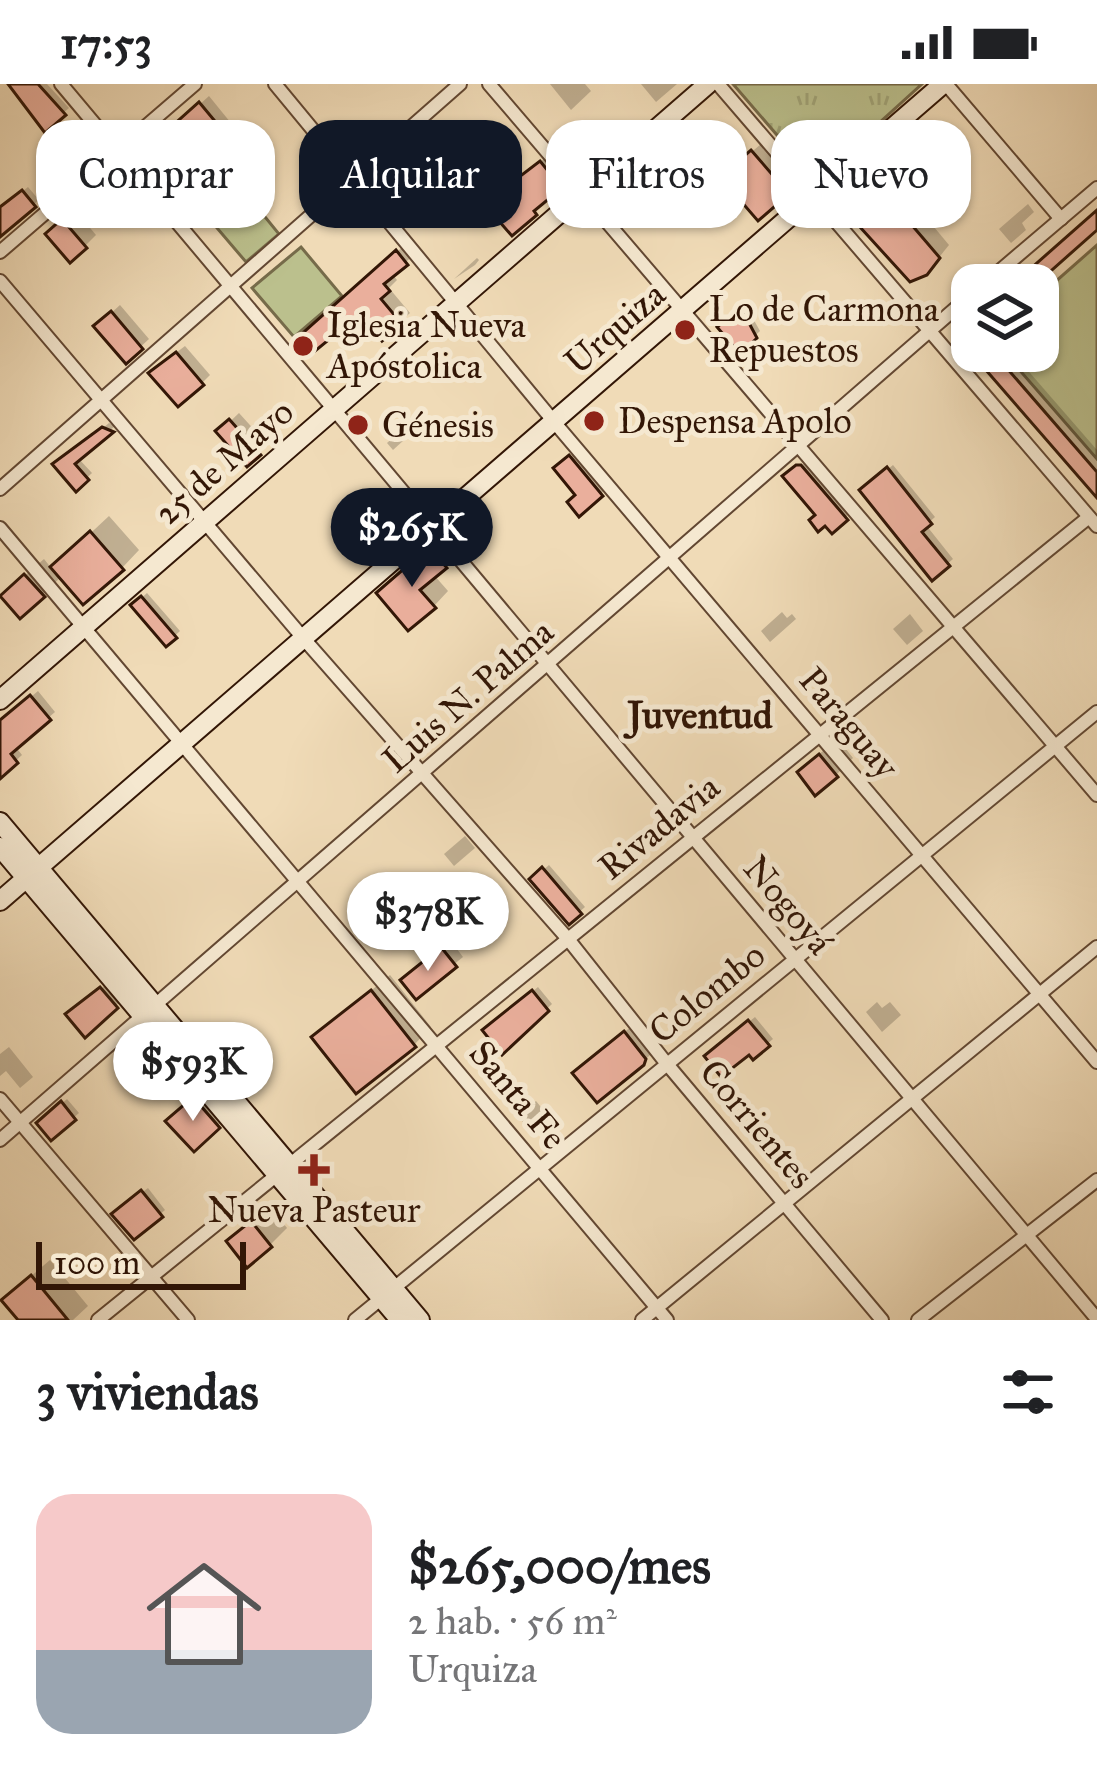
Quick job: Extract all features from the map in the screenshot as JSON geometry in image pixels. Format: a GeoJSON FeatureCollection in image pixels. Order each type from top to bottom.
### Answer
{"type":"FeatureCollection","features":[{"type":"Feature","properties":{"kind":"street","name":"Nogoyá"},"geometry":{"type":"LineString","coordinates":[[61,84],[91,120]]}},
{"type":"Feature","properties":{"kind":"street"},"geometry":{"type":"LineString","coordinates":[[153,120],[195,84]]}},
{"type":"Feature","properties":{"kind":"street","name":"Paraguay"},"geometry":{"type":"LineString","coordinates":[[275,84],[305,120]]}},
{"type":"Feature","properties":{"kind":"street"},"geometry":{"type":"LineString","coordinates":[[419,120],[460,84]]}},
{"type":"Feature","properties":{"kind":"street"},"geometry":{"type":"LineString","coordinates":[[489,84],[546,148]]}},
{"type":"Feature","properties":{"kind":"street","name":"25 de Mayo"},"geometry":{"type":"LineString","coordinates":[[666,120],[708,84]]}},
{"type":"Feature","properties":{"kind":"street"},"geometry":{"type":"LineString","coordinates":[[718,84],[771,145]]}},
{"type":"Feature","properties":{"kind":"street"},"geometry":{"type":"LineString","coordinates":[[944,84],[1060,219]]}},
{"type":"Feature","properties":{"kind":"street","name":"Urquiza"},"geometry":{"type":"LineString","coordinates":[[903,120],[944,84]]}},
{"type":"Feature","properties":{"kind":"street"},"geometry":{"type":"LineString","coordinates":[[1008,264],[1097,188]]}},
{"type":"Feature","properties":{"kind":"street"},"geometry":{"type":"LineString","coordinates":[[0,252],[36,221]]}},
{"type":"Feature","properties":{"kind":"street","name":"25 de Mayo"},"geometry":{"type":"LineString","coordinates":[[0,700],[546,223]]}},
{"type":"Feature","properties":{"kind":"street"},"geometry":{"type":"LineString","coordinates":[[0,489],[299,225]]}},
{"type":"Feature","properties":{"kind":"street","name":"Nogoyá"},"geometry":{"type":"LineString","coordinates":[[181,228],[1097,1319]]}},
{"type":"Feature","properties":{"kind":"street","name":"Paraguay"},"geometry":{"type":"LineString","coordinates":[[395,228],[1097,1062]]}},
{"type":"Feature","properties":{"kind":"street"},"geometry":{"type":"LineString","coordinates":[[614,228],[1097,796]]}},
{"type":"Feature","properties":{"kind":"street","name":"Urquiza"},"geometry":{"type":"LineString","coordinates":[[0,901],[779,228]]}},
{"type":"Feature","properties":{"kind":"street"},"geometry":{"type":"LineString","coordinates":[[842,228],[1093,521]]}},
{"type":"Feature","properties":{"kind":"street","name":"Corrientes"},"geometry":{"type":"LineString","coordinates":[[0,281],[304,639],[568,939],[882,1320]]}},
{"type":"Feature","properties":{"kind":"street","name":"Luis N. Palma"},"geometry":{"type":"LineString","coordinates":[[0,1140],[951,312]]}},
{"type":"Feature","properties":{"kind":"street","name":"Rivadavia"},"geometry":{"type":"LineString","coordinates":[[98,1320],[953,628],[1093,521]]}},
{"type":"Feature","properties":{"kind":"street","name":"Santa Fe"},"geometry":{"type":"LineString","coordinates":[[0,528],[667,1320]]}},
{"type":"Feature","properties":{"kind":"street","name":"Colombo"},"geometry":{"type":"LineString","coordinates":[[355,1320],[1097,712]]}},
{"type":"Feature","properties":{"kind":"street"},"geometry":{"type":"LineString","coordinates":[[0,822],[32,873],[387,1293],[419,1320]]}},
{"type":"Feature","properties":{"kind":"street"},"geometry":{"type":"LineString","coordinates":[[0,847],[32,873]]}},
{"type":"Feature","properties":{"kind":"street"},"geometry":{"type":"LineString","coordinates":[[642,1320],[1097,946]]}},
{"type":"Feature","properties":{"kind":"street"},"geometry":{"type":"LineString","coordinates":[[0,1099],[188,1320]]}},
{"type":"Feature","properties":{"kind":"street"},"geometry":{"type":"LineString","coordinates":[[918,1320],[1097,1180]]}},
{"type":"Feature","properties":{"kind":"street"},"geometry":{"type":"LineString","coordinates":[[387,1293],[400,1320]]}},
{"type":"Feature","properties":{"kind":"green space"},"geometry":{"type":"Polygon","coordinates":[[[733,84],[922,84],[882,120],[771,120],[771,128],[733,84]]]}},
{"type":"Feature","properties":{"kind":"green space"},"geometry":{"type":"Polygon","coordinates":[[[217,228],[274,228],[279,234],[246,262],[217,228]]]}},
{"type":"Feature","properties":{"kind":"green space"},"geometry":{"type":"Polygon","coordinates":[[[1097,245],[1097,459],[1021,372],[1059,372],[1059,278],[1097,245]]]}},
{"type":"Feature","properties":{"kind":"green space"},"geometry":{"type":"Polygon","coordinates":[[[301,247],[342,296],[294,337],[252,288],[301,247]]]}},
{"type":"Feature","properties":{"kind":"building"},"geometry":{"type":"Polygon","coordinates":[[[8,84],[38,84],[66,115],[60,120],[36,121],[8,84]]]}},
{"type":"Feature","properties":{"kind":"building"},"geometry":{"type":"Polygon","coordinates":[[[199,102],[214,120],[179,120],[199,102]]]}},
{"type":"Feature","properties":{"kind":"building"},"geometry":{"type":"Polygon","coordinates":[[[751,150],[771,173],[771,210],[758,221],[747,208],[747,153],[751,150]]]}},
{"type":"Feature","properties":{"kind":"building"},"geometry":{"type":"Polygon","coordinates":[[[540,161],[546,168],[546,201],[522,228],[522,175],[540,161]]]}},
{"type":"Feature","properties":{"kind":"building"},"geometry":{"type":"Polygon","coordinates":[[[22,190],[36,207],[0,237],[0,207],[22,190]]]}},
{"type":"Feature","properties":{"kind":"building"},"geometry":{"type":"Polygon","coordinates":[[[1097,210],[1097,230],[1059,264],[1036,264],[1097,210]]]}},
{"type":"Feature","properties":{"kind":"building"},"geometry":{"type":"Polygon","coordinates":[[[52,228],[70,228],[87,248],[70,263],[45,234],[52,228]]]}},
{"type":"Feature","properties":{"kind":"building"},"geometry":{"type":"Polygon","coordinates":[[[861,228],[914,228],[940,258],[927,275],[910,282],[861,228]]]}},
{"type":"Feature","properties":{"kind":"building"},"geometry":{"type":"Polygon","coordinates":[[[396,250],[408,265],[384,284],[390,291],[381,299],[402,324],[382,341],[360,314],[309,356],[295,340],[396,250]]]}},
{"type":"Feature","properties":{"kind":"building"},"geometry":{"type":"Polygon","coordinates":[[[741,308],[757,338],[740,354],[717,327],[741,308]]]}},
{"type":"Feature","properties":{"kind":"building"},"geometry":{"type":"Polygon","coordinates":[[[111,311],[143,349],[126,364],[93,326],[111,311]]]}},
{"type":"Feature","properties":{"kind":"building"},"geometry":{"type":"Polygon","coordinates":[[[176,352],[204,385],[178,407],[148,373],[176,352]]]}},
{"type":"Feature","properties":{"kind":"building"},"geometry":{"type":"Polygon","coordinates":[[[988,372],[1010,372],[1097,472],[1097,498],[988,372]]]}},
{"type":"Feature","properties":{"kind":"building"},"geometry":{"type":"Polygon","coordinates":[[[229,419],[261,455],[247,467],[215,431],[229,419]]]}},
{"type":"Feature","properties":{"kind":"building"},"geometry":{"type":"Polygon","coordinates":[[[102,427],[114,432],[75,464],[89,480],[76,492],[52,464],[102,427]]]}},
{"type":"Feature","properties":{"kind":"building"},"geometry":{"type":"Polygon","coordinates":[[[569,455],[603,496],[579,517],[567,502],[575,495],[553,468],[569,455]]]}},
{"type":"Feature","properties":{"kind":"building"},"geometry":{"type":"Polygon","coordinates":[[[801,465],[848,520],[832,534],[825,526],[818,532],[809,520],[815,515],[782,476],[801,465]]]}},
{"type":"Feature","properties":{"kind":"building"},"geometry":{"type":"Polygon","coordinates":[[[887,467],[932,524],[922,532],[950,566],[932,581],[859,490],[887,467]]]}},
{"type":"Feature","properties":{"kind":"building"},"geometry":{"type":"Polygon","coordinates":[[[90,531],[124,570],[83,605],[50,567],[90,531]]]}},
{"type":"Feature","properties":{"kind":"building"},"geometry":{"type":"Polygon","coordinates":[[[429,547],[447,568],[420,590],[436,608],[408,631],[376,593],[429,547]]]}},
{"type":"Feature","properties":{"kind":"building"},"geometry":{"type":"Polygon","coordinates":[[[24,574],[45,597],[20,619],[0,596],[24,574]]]}},
{"type":"Feature","properties":{"kind":"building"},"geometry":{"type":"Polygon","coordinates":[[[141,596],[177,638],[166,647],[130,605],[141,596]]]}},
{"type":"Feature","properties":{"kind":"building"},"geometry":{"type":"Polygon","coordinates":[[[30,695],[51,720],[11,754],[18,763],[0,779],[0,720],[30,695]]]}},
{"type":"Feature","properties":{"kind":"building"},"geometry":{"type":"Polygon","coordinates":[[[819,754],[838,777],[815,796],[797,772],[819,754]]]}},
{"type":"Feature","properties":{"kind":"building"},"geometry":{"type":"Polygon","coordinates":[[[542,867],[582,914],[569,925],[529,879],[542,867]]]}},
{"type":"Feature","properties":{"kind":"building"},"geometry":{"type":"Polygon","coordinates":[[[441,947],[457,967],[416,1000],[400,980],[441,947]]]}},
{"type":"Feature","properties":{"kind":"building"},"geometry":{"type":"Polygon","coordinates":[[[100,987],[118,1008],[85,1038],[65,1014],[100,987]]]}},
{"type":"Feature","properties":{"kind":"building"},"geometry":{"type":"Polygon","coordinates":[[[371,990],[416,1047],[356,1094],[311,1037],[371,990]]]}},
{"type":"Feature","properties":{"kind":"building"},"geometry":{"type":"Polygon","coordinates":[[[532,990],[549,1011],[502,1055],[482,1030],[532,990]]]}},
{"type":"Feature","properties":{"kind":"building"},"geometry":{"type":"Polygon","coordinates":[[[748,1020],[770,1046],[753,1060],[749,1055],[721,1077],[704,1056],[748,1020]]]}},
{"type":"Feature","properties":{"kind":"building"},"geometry":{"type":"Polygon","coordinates":[[[624,1031],[646,1059],[644,1065],[597,1103],[572,1073],[624,1031]]]}},
{"type":"Feature","properties":{"kind":"building"},"geometry":{"type":"Polygon","coordinates":[[[193,1097],[220,1128],[194,1152],[165,1121],[193,1097]]]}},
{"type":"Feature","properties":{"kind":"building"},"geometry":{"type":"Polygon","coordinates":[[[61,1101],[76,1120],[51,1141],[36,1123],[61,1101]]]}},
{"type":"Feature","properties":{"kind":"building"},"geometry":{"type":"Polygon","coordinates":[[[141,1190],[163,1217],[134,1240],[111,1214],[141,1190]]]}},
{"type":"Feature","properties":{"kind":"building"},"geometry":{"type":"Polygon","coordinates":[[[251,1221],[272,1247],[247,1268],[226,1241],[251,1221]]]}},
{"type":"Feature","properties":{"kind":"building"},"geometry":{"type":"Polygon","coordinates":[[[31,1275],[68,1320],[18,1320],[1,1300],[31,1275]]]}},
{"type":"Feature","properties":{"kind":"place","name":"Lo de Carmona Repuestos"},"geometry":{"type":"Point","coordinates":[685,330]}},
{"type":"Feature","properties":{"kind":"place","name":"Iglesia Nueva Apóstolica"},"geometry":{"type":"Point","coordinates":[303,346]}},
{"type":"Feature","properties":{"kind":"place","name":"Despensa Apolo"},"geometry":{"type":"Point","coordinates":[594,421]}},
{"type":"Feature","properties":{"kind":"place","name":"Génesis"},"geometry":{"type":"Point","coordinates":[358,425]}},
{"type":"Feature","properties":{"kind":"place","name":"Nueva Pasteur"},"geometry":{"type":"Point","coordinates":[314,1170]}},
{"type":"Feature","properties":{"kind":"district","name":"Juventud"},"geometry":{"type":"Point","coordinates":[700,715]}}]}
